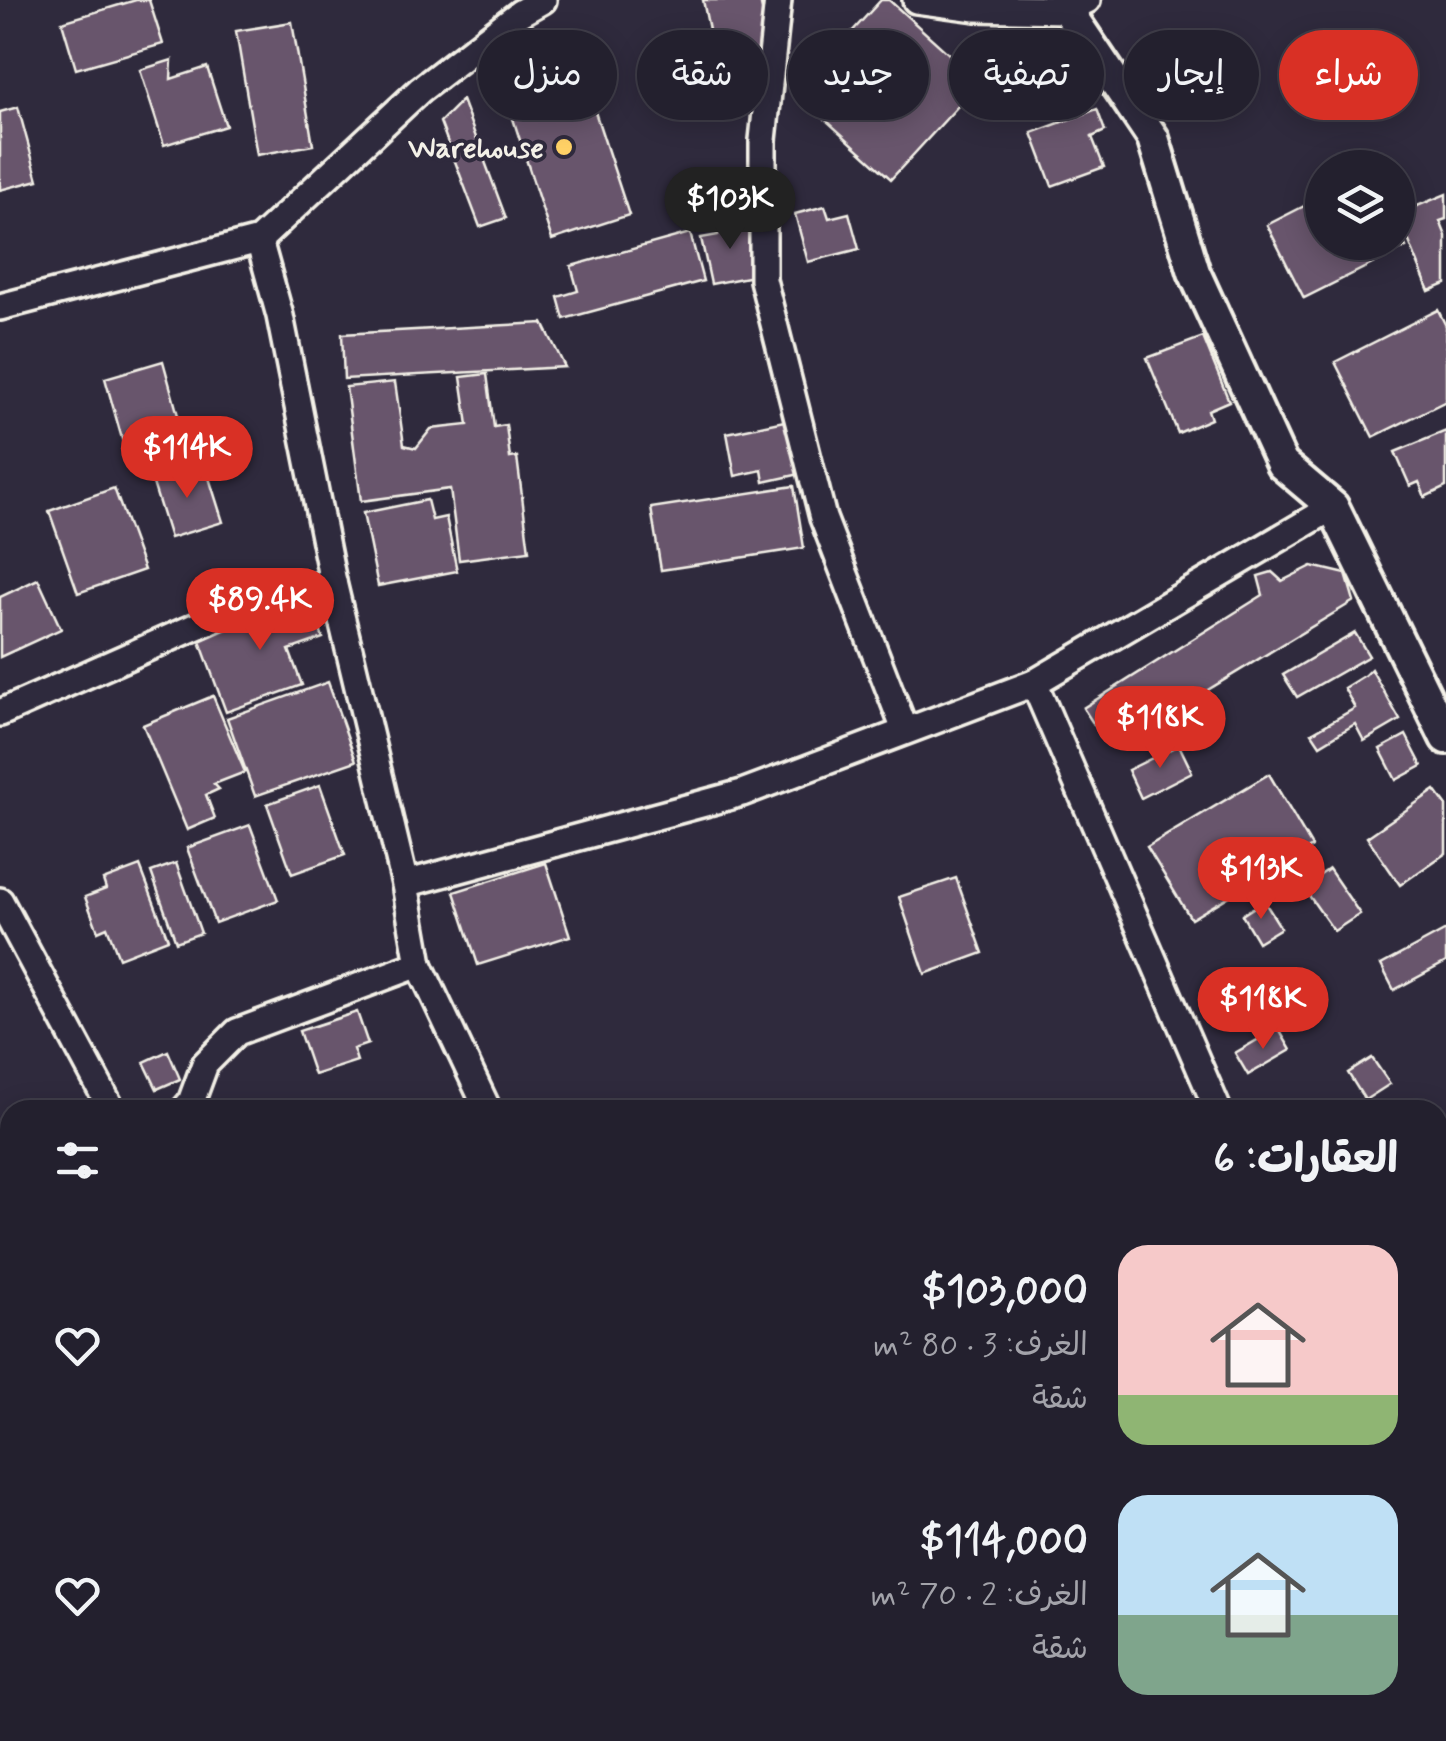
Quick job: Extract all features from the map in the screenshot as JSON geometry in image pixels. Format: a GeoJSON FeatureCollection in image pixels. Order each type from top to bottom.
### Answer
{"type":"FeatureCollection","features":[{"type":"Feature","properties":{"kind":"street"},"geometry":{"type":"LineString","coordinates":[[0,307],[259,240],[420,90],[520,13],[543,0]]}},
{"type":"Feature","properties":{"kind":"street"},"geometry":{"type":"LineString","coordinates":[[778,0],[763,140],[764,280],[822,518],[905,730]]}},
{"type":"Feature","properties":{"kind":"street"},"geometry":{"type":"LineString","coordinates":[[916,0],[976,8],[1073,4],[1153,138],[1194,272],[1282,464],[1333,507],[1446,738]]}},
{"type":"Feature","properties":{"kind":"street"},"geometry":{"type":"LineString","coordinates":[[259,240],[280,316],[333,582],[405,884],[419,964],[483,1100]]}},
{"type":"Feature","properties":{"kind":"street"},"geometry":{"type":"LineString","coordinates":[[405,884],[742,793],[1034,684],[1333,507]]}},
{"type":"Feature","properties":{"kind":"street"},"geometry":{"type":"LineString","coordinates":[[0,713],[250,603],[333,582]]}},
{"type":"Feature","properties":{"kind":"street"},"geometry":{"type":"LineString","coordinates":[[1034,684],[1214,1100]]}},
{"type":"Feature","properties":{"kind":"street"},"geometry":{"type":"LineString","coordinates":[[0,901],[107,1100]]}},
{"type":"Feature","properties":{"kind":"street"},"geometry":{"type":"LineString","coordinates":[[192,1100],[205,1064],[237,1032],[419,964]]}},
{"type":"Feature","properties":{"kind":"building"},"geometry":{"type":"Polygon","coordinates":[[[136,0],[149,0],[163,44],[76,69],[62,22],[136,0]]]}},
{"type":"Feature","properties":{"kind":"building"},"geometry":{"type":"Polygon","coordinates":[[[703,0],[760,0],[766,30],[709,30],[703,0]]]}},
{"type":"Feature","properties":{"kind":"building"},"geometry":{"type":"Polygon","coordinates":[[[881,0],[889,0],[922,30],[854,30],[881,0]]]}},
{"type":"Feature","properties":{"kind":"building"},"geometry":{"type":"Polygon","coordinates":[[[292,22],[313,145],[257,155],[236,31],[292,22]]]}},
{"type":"Feature","properties":{"kind":"building"},"geometry":{"type":"Polygon","coordinates":[[[929,36],[949,54],[949,116],[891,179],[826,120],[929,120],[929,36]]]}},
{"type":"Feature","properties":{"kind":"building"},"geometry":{"type":"Polygon","coordinates":[[[172,60],[171,79],[207,67],[226,126],[164,145],[140,70],[172,60]]]}},
{"type":"Feature","properties":{"kind":"building"},"geometry":{"type":"Polygon","coordinates":[[[462,100],[506,218],[480,227],[440,122],[462,100]]]}},
{"type":"Feature","properties":{"kind":"building"},"geometry":{"type":"Polygon","coordinates":[[[18,107],[38,180],[0,190],[0,112],[18,107]]]}},
{"type":"Feature","properties":{"kind":"building","name":"Warehouse"},"geometry":{"type":"Polygon","coordinates":[[[513,120],[598,120],[629,215],[552,240],[513,120]]]}},
{"type":"Feature","properties":{"kind":"building"},"geometry":{"type":"Polygon","coordinates":[[[1067,120],[1101,120],[1105,131],[1092,137],[1104,167],[1052,186],[1032,133],[1067,120]]]}},
{"type":"Feature","properties":{"kind":"building"},"geometry":{"type":"Polygon","coordinates":[[[1446,194],[1446,219],[1440,221],[1446,236],[1446,284],[1429,291],[1415,256],[1415,207],[1446,194]]]}},
{"type":"Feature","properties":{"kind":"building"},"geometry":{"type":"Polygon","coordinates":[[[825,206],[829,218],[849,213],[859,249],[808,262],[795,214],[825,206]]]}},
{"type":"Feature","properties":{"kind":"building"},"geometry":{"type":"Polygon","coordinates":[[[1305,206],[1305,260],[1380,260],[1304,298],[1267,225],[1305,206]]]}},
{"type":"Feature","properties":{"kind":"building"},"geometry":{"type":"Polygon","coordinates":[[[746,216],[758,275],[711,284],[701,238],[718,235],[716,223],[746,216]]]}},
{"type":"Feature","properties":{"kind":"building"},"geometry":{"type":"Polygon","coordinates":[[[690,233],[703,281],[564,319],[558,297],[578,291],[571,266],[690,233]]]}},
{"type":"Feature","properties":{"kind":"building"},"geometry":{"type":"Polygon","coordinates":[[[1438,310],[1446,326],[1446,401],[1373,437],[1335,362],[1438,310]]]}},
{"type":"Feature","properties":{"kind":"building"},"geometry":{"type":"Polygon","coordinates":[[[543,323],[565,367],[344,379],[342,334],[543,323]]]}},
{"type":"Feature","properties":{"kind":"building"},"geometry":{"type":"Polygon","coordinates":[[[1203,337],[1229,401],[1208,410],[1211,419],[1178,433],[1147,358],[1203,337]]]}},
{"type":"Feature","properties":{"kind":"building"},"geometry":{"type":"Polygon","coordinates":[[[163,361],[182,430],[124,446],[105,378],[163,361]]]}},
{"type":"Feature","properties":{"kind":"building"},"geometry":{"type":"Polygon","coordinates":[[[487,374],[494,427],[506,425],[510,458],[517,457],[529,551],[459,560],[450,489],[361,501],[346,387],[395,382],[404,445],[416,448],[431,429],[468,425],[461,377],[487,374]]]}},
{"type":"Feature","properties":{"kind":"building"},"geometry":{"type":"Polygon","coordinates":[[[789,420],[800,474],[764,482],[762,470],[735,476],[727,433],[789,420]]]}},
{"type":"Feature","properties":{"kind":"building"},"geometry":{"type":"Polygon","coordinates":[[[1446,431],[1446,487],[1425,497],[1419,482],[1410,486],[1395,452],[1446,431]]]}},
{"type":"Feature","properties":{"kind":"building"},"geometry":{"type":"Polygon","coordinates":[[[205,465],[223,522],[170,538],[152,480],[205,465]]]}},
{"type":"Feature","properties":{"kind":"building"},"geometry":{"type":"Polygon","coordinates":[[[794,486],[804,548],[661,570],[651,508],[794,486]]]}},
{"type":"Feature","properties":{"kind":"building"},"geometry":{"type":"Polygon","coordinates":[[[114,488],[144,570],[78,593],[49,511],[114,488]]]}},
{"type":"Feature","properties":{"kind":"building"},"geometry":{"type":"Polygon","coordinates":[[[427,500],[432,520],[446,517],[457,571],[378,586],[363,513],[427,500]]]}},
{"type":"Feature","properties":{"kind":"building"},"geometry":{"type":"Polygon","coordinates":[[[1312,566],[1346,574],[1354,601],[1132,736],[1105,741],[1083,708],[1263,595],[1258,576],[1272,572],[1282,581],[1312,566]]]}},
{"type":"Feature","properties":{"kind":"building"},"geometry":{"type":"Polygon","coordinates":[[[38,579],[61,629],[0,657],[0,597],[38,579]]]}},
{"type":"Feature","properties":{"kind":"building"},"geometry":{"type":"Polygon","coordinates":[[[308,596],[323,638],[289,650],[302,685],[226,712],[198,636],[308,596]]]}},
{"type":"Feature","properties":{"kind":"building"},"geometry":{"type":"Polygon","coordinates":[[[1355,633],[1369,656],[1297,697],[1283,675],[1355,633]]]}},
{"type":"Feature","properties":{"kind":"building"},"geometry":{"type":"Polygon","coordinates":[[[1371,669],[1400,720],[1364,741],[1355,724],[1320,745],[1312,733],[1355,708],[1344,688],[1371,669]]]}},
{"type":"Feature","properties":{"kind":"building"},"geometry":{"type":"Polygon","coordinates":[[[328,682],[356,761],[255,796],[227,718],[328,682]]]}},
{"type":"Feature","properties":{"kind":"building"},"geometry":{"type":"Polygon","coordinates":[[[213,696],[245,772],[214,784],[219,789],[206,795],[215,818],[187,830],[143,725],[213,696]]]}},
{"type":"Feature","properties":{"kind":"building"},"geometry":{"type":"Polygon","coordinates":[[[1406,735],[1422,766],[1396,780],[1380,749],[1406,735]]]}},
{"type":"Feature","properties":{"kind":"building"},"geometry":{"type":"Polygon","coordinates":[[[1179,745],[1192,772],[1141,798],[1128,770],[1179,745]]]}},
{"type":"Feature","properties":{"kind":"building"},"geometry":{"type":"Polygon","coordinates":[[[1269,774],[1312,847],[1191,919],[1147,847],[1269,774]]]}},
{"type":"Feature","properties":{"kind":"building"},"geometry":{"type":"Polygon","coordinates":[[[320,785],[345,855],[292,874],[267,804],[320,785]]]}},
{"type":"Feature","properties":{"kind":"building"},"geometry":{"type":"Polygon","coordinates":[[[1435,790],[1446,805],[1446,853],[1400,885],[1367,837],[1435,790]]]}},
{"type":"Feature","properties":{"kind":"building"},"geometry":{"type":"Polygon","coordinates":[[[250,825],[278,900],[215,923],[187,848],[250,825]]]}},
{"type":"Feature","properties":{"kind":"building"},"geometry":{"type":"Polygon","coordinates":[[[176,863],[201,933],[176,942],[151,872],[176,863]]]}},
{"type":"Feature","properties":{"kind":"building"},"geometry":{"type":"Polygon","coordinates":[[[546,863],[570,936],[478,965],[454,892],[546,863]]]}},
{"type":"Feature","properties":{"kind":"building"},"geometry":{"type":"Polygon","coordinates":[[[140,866],[168,939],[119,958],[107,927],[98,931],[85,897],[106,889],[103,880],[140,866]]]}},
{"type":"Feature","properties":{"kind":"building"},"geometry":{"type":"Polygon","coordinates":[[[1329,869],[1360,914],[1334,931],[1303,887],[1329,869]]]}},
{"type":"Feature","properties":{"kind":"building"},"geometry":{"type":"Polygon","coordinates":[[[956,878],[983,953],[925,974],[899,897],[956,878]]]}},
{"type":"Feature","properties":{"kind":"building"},"geometry":{"type":"Polygon","coordinates":[[[1264,901],[1281,928],[1258,942],[1242,915],[1264,901]]]}},
{"type":"Feature","properties":{"kind":"building"},"geometry":{"type":"Polygon","coordinates":[[[1446,930],[1446,962],[1394,990],[1381,965],[1446,930]]]}},
{"type":"Feature","properties":{"kind":"building"},"geometry":{"type":"Polygon","coordinates":[[[357,1012],[368,1044],[353,1049],[357,1061],[314,1075],[299,1031],[357,1012]]]}},
{"type":"Feature","properties":{"kind":"building"},"geometry":{"type":"Polygon","coordinates":[[[1278,1028],[1291,1050],[1248,1075],[1235,1053],[1278,1028]]]}},
{"type":"Feature","properties":{"kind":"building"},"geometry":{"type":"Polygon","coordinates":[[[168,1051],[180,1079],[157,1089],[144,1062],[168,1051]]]}},
{"type":"Feature","properties":{"kind":"building"},"geometry":{"type":"Polygon","coordinates":[[[1372,1058],[1390,1084],[1365,1100],[1348,1073],[1372,1058]]]}},
{"type":"Feature","properties":{"kind":"place","name":"Warehouse"},"geometry":{"type":"Point","coordinates":[564,147]}}]}
